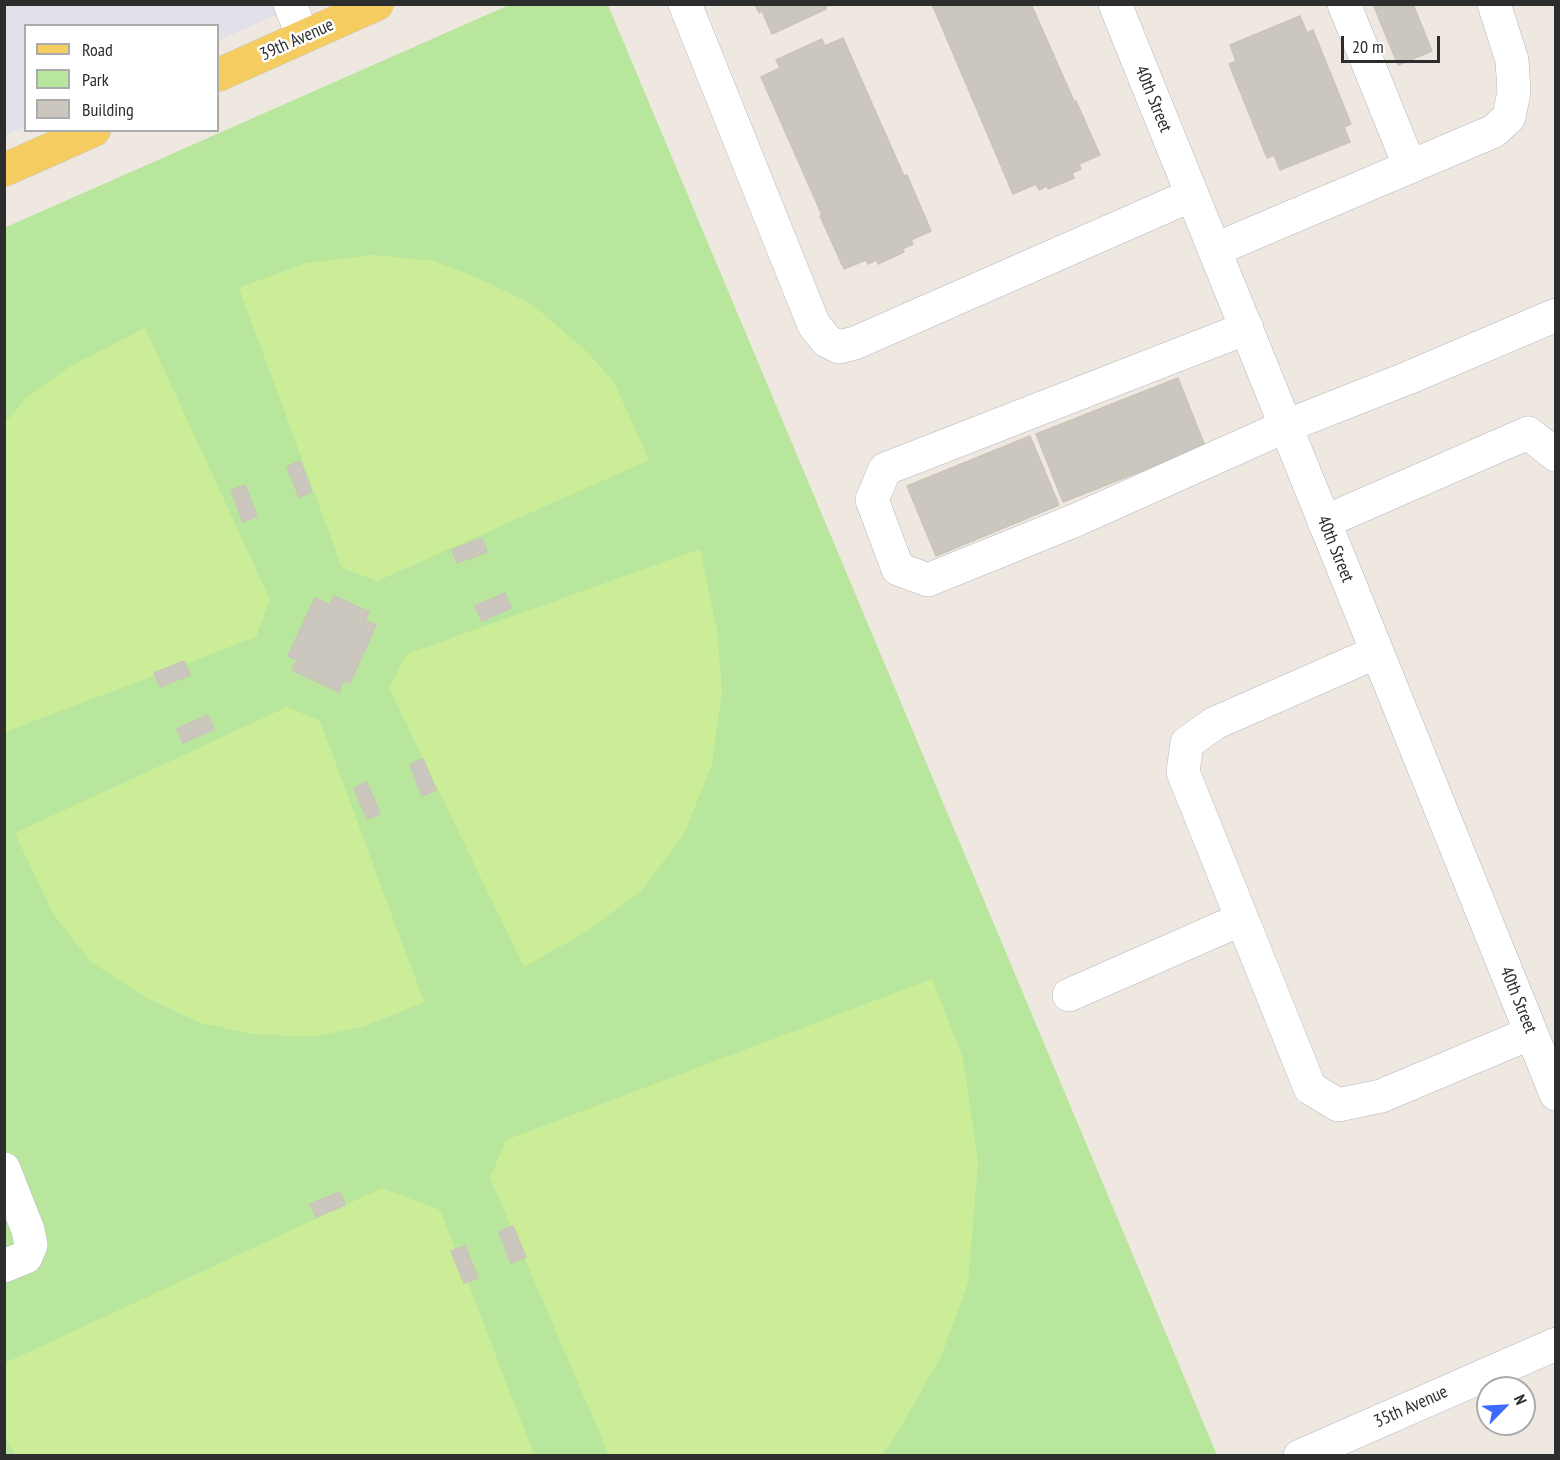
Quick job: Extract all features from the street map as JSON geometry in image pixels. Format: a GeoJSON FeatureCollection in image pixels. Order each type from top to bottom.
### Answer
{"type":"FeatureCollection","features":[{"type":"Feature","properties":{"kind":"main road","name":"39th Avenue"},"geometry":{"type":"LineString","coordinates":[[219,75],[377,4]]}},
{"type":"Feature","properties":{"kind":"main road"},"geometry":{"type":"LineString","coordinates":[[4,170],[90,132]]}},
{"type":"Feature","properties":{"kind":"street"},"geometry":{"type":"LineString","coordinates":[[290,4],[303,37]]}},
{"type":"Feature","properties":{"kind":"street"},"geometry":{"type":"LineString","coordinates":[[685,4],[814,325],[826,341],[838,347],[855,343],[1192,195]]}},
{"type":"Feature","properties":{"kind":"street","name":"40th Street"},"geometry":{"type":"LineString","coordinates":[[1115,4],[1553,1083]]}},
{"type":"Feature","properties":{"kind":"street"},"geometry":{"type":"LineString","coordinates":[[1344,4],[1410,167]]}},
{"type":"Feature","properties":{"kind":"street"},"geometry":{"type":"LineString","coordinates":[[1214,250],[1494,131],[1509,117],[1514,92],[1512,60],[1494,4]]}},
{"type":"Feature","properties":{"kind":"street"},"geometry":{"type":"LineString","coordinates":[[1247,328],[885,469],[872,500],[898,569],[928,580],[1076,520],[1286,426],[1408,378],[1556,315]]}},
{"type":"Feature","properties":{"kind":"street"},"geometry":{"type":"LineString","coordinates":[[1324,522],[1528,433],[1556,455]]}},
{"type":"Feature","properties":{"kind":"street"},"geometry":{"type":"LineString","coordinates":[[1377,652],[1215,723],[1188,743],[1183,772],[1310,1088],[1338,1105],[1381,1096],[1531,1033]]}},
{"type":"Feature","properties":{"kind":"street"},"geometry":{"type":"LineString","coordinates":[[1070,995],[1242,919]]}},
{"type":"Feature","properties":{"kind":"street"},"geometry":{"type":"LineString","coordinates":[[4,1169],[32,1245],[26,1257],[4,1266]]}},
{"type":"Feature","properties":{"kind":"street","name":"35th Avenue"},"geometry":{"type":"LineString","coordinates":[[1300,1455],[1556,1344]]}},
{"type":"Feature","properties":{"kind":"shaded area"},"geometry":{"type":"Polygon","coordinates":[[[4,5],[298,5],[219,41],[219,24],[24,24],[24,126],[5,136],[4,5]]]}},
{"type":"Feature","properties":{"kind":"green space"},"geometry":{"type":"Polygon","coordinates":[[[509,5],[608,5],[1217,1455],[5,1455],[4,228],[509,5]]]}},
{"type":"Feature","properties":{"kind":"green space"},"geometry":{"type":"Polygon","coordinates":[[[374,255],[434,261],[480,279],[532,304],[585,350],[614,382],[649,460],[377,581],[342,568],[239,288],[306,263],[374,255]]]}},
{"type":"Feature","properties":{"kind":"green space"},"geometry":{"type":"Polygon","coordinates":[[[145,328],[270,600],[256,637],[5,732],[5,423],[26,398],[69,367],[145,328]]]}},
{"type":"Feature","properties":{"kind":"green space"},"geometry":{"type":"Polygon","coordinates":[[[700,549],[717,630],[722,690],[712,764],[684,834],[641,891],[586,932],[524,967],[389,688],[407,654],[700,549]]]}},
{"type":"Feature","properties":{"kind":"green space"},"geometry":{"type":"Polygon","coordinates":[[[287,707],[320,721],[424,1002],[363,1027],[315,1036],[258,1035],[200,1023],[145,997],[91,962],[53,914],[15,833],[287,707]]]}},
{"type":"Feature","properties":{"kind":"green space"},"geometry":{"type":"Polygon","coordinates":[[[932,979],[963,1058],[978,1162],[968,1283],[941,1357],[890,1445],[880,1455],[609,1455],[490,1178],[506,1140],[932,979]]]}},
{"type":"Feature","properties":{"kind":"green space"},"geometry":{"type":"Polygon","coordinates":[[[382,1188],[440,1210],[534,1455],[16,1456],[5,1438],[5,1363],[382,1188]]]}},
{"type":"Feature","properties":{"kind":"building"},"geometry":{"type":"Polygon","coordinates":[[[755,4],[831,4],[825,7],[826,9],[772,34],[762,11],[759,13],[755,4]]]}},
{"type":"Feature","properties":{"kind":"building"},"geometry":{"type":"Polygon","coordinates":[[[932,4],[1031,4],[1100,155],[1079,164],[1081,169],[1072,173],[1074,178],[1048,189],[1047,186],[1039,190],[1036,184],[1013,194],[932,4]]]}},
{"type":"Feature","properties":{"kind":"building"},"geometry":{"type":"Polygon","coordinates":[[[1373,4],[1413,4],[1432,51],[1398,65],[1373,4]]]}},
{"type":"Feature","properties":{"kind":"building"},"geometry":{"type":"Polygon","coordinates":[[[1300,16],[1307,33],[1313,30],[1351,124],[1344,127],[1350,142],[1280,170],[1274,155],[1267,158],[1229,64],[1236,61],[1230,45],[1300,16]]]}},
{"type":"Feature","properties":{"kind":"building"},"geometry":{"type":"Polygon","coordinates":[[[843,38],[931,231],[911,240],[913,244],[902,249],[904,252],[878,264],[877,260],[868,264],[866,260],[844,269],[761,77],[780,68],[776,60],[822,39],[825,46],[843,38]]]}},
{"type":"Feature","properties":{"kind":"building"},"geometry":{"type":"Polygon","coordinates":[[[1178,378],[1205,446],[1063,502],[1036,434],[1178,378]]]}},
{"type":"Feature","properties":{"kind":"building"},"geometry":{"type":"Polygon","coordinates":[[[1030,436],[1059,505],[936,556],[907,486],[1030,436]]]}},
{"type":"Feature","properties":{"kind":"building"},"geometry":{"type":"Polygon","coordinates":[[[300,461],[312,492],[299,497],[287,467],[300,461]]]}},
{"type":"Feature","properties":{"kind":"building"},"geometry":{"type":"Polygon","coordinates":[[[245,485],[257,516],[243,522],[231,490],[245,485]]]}},
{"type":"Feature","properties":{"kind":"building"},"geometry":{"type":"Polygon","coordinates":[[[482,538],[487,552],[457,563],[452,550],[482,538]]]}},
{"type":"Feature","properties":{"kind":"building"},"geometry":{"type":"Polygon","coordinates":[[[505,593],[511,608],[482,621],[475,606],[505,593]]]}},
{"type":"Feature","properties":{"kind":"building"},"geometry":{"type":"Polygon","coordinates":[[[334,596],[369,612],[365,620],[376,625],[350,683],[344,680],[339,692],[292,670],[297,660],[288,656],[315,598],[330,605],[334,596]]]}},
{"type":"Feature","properties":{"kind":"building"},"geometry":{"type":"Polygon","coordinates":[[[184,661],[190,675],[160,687],[154,673],[184,661]]]}},
{"type":"Feature","properties":{"kind":"building"},"geometry":{"type":"Polygon","coordinates":[[[208,715],[214,729],[183,743],[177,729],[208,715]]]}},
{"type":"Feature","properties":{"kind":"building"},"geometry":{"type":"Polygon","coordinates":[[[423,759],[436,790],[422,796],[410,765],[423,759]]]}},
{"type":"Feature","properties":{"kind":"building"},"geometry":{"type":"Polygon","coordinates":[[[367,782],[380,814],[367,819],[354,788],[367,782]]]}},
{"type":"Feature","properties":{"kind":"building"},"geometry":{"type":"Polygon","coordinates":[[[340,1192],[345,1205],[316,1217],[310,1204],[340,1192]]]}},
{"type":"Feature","properties":{"kind":"building"},"geometry":{"type":"Polygon","coordinates":[[[513,1226],[526,1257],[511,1263],[499,1232],[513,1226]]]}},
{"type":"Feature","properties":{"kind":"building"},"geometry":{"type":"Polygon","coordinates":[[[465,1246],[478,1278],[464,1283],[451,1251],[465,1246]]]}}]}
